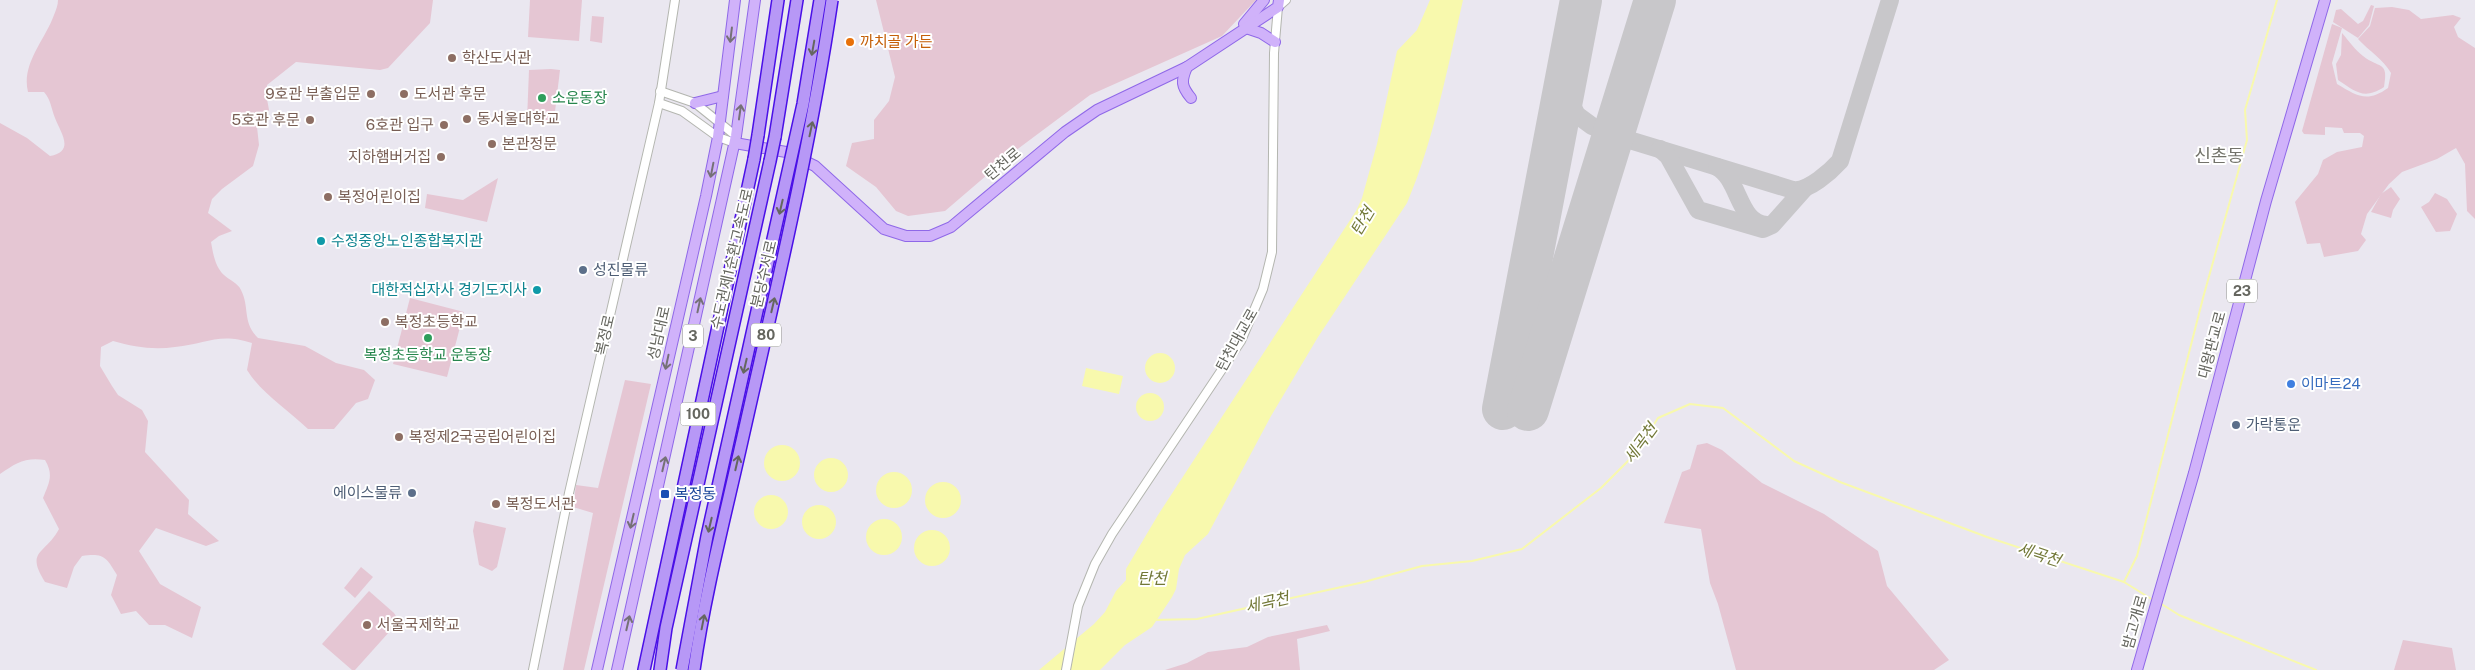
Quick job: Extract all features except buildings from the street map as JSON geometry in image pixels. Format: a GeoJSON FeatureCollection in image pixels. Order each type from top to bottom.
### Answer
{"type":"FeatureCollection","features":[{"type":"Feature","properties":{"kind":"highway","name":"수도권제1순환고속도로"},"geometry":{"type":"LineString","coordinates":[[644,670],[754,159],[778,0]]}},
{"type":"Feature","properties":{"kind":"highway","name":"수도권제1순환고속도로"},"geometry":{"type":"LineString","coordinates":[[660,670],[666,628],[775,137],[797,0]]}},
{"type":"Feature","properties":{"kind":"highway","name":"분당수서로"},"geometry":{"type":"LineString","coordinates":[[682,670],[707,536],[803,104],[820,0]]}},
{"type":"Feature","properties":{"kind":"highway","name":"분당수서로"},"geometry":{"type":"LineString","coordinates":[[694,670],[715,558],[812,125],[832,0]]}},
{"type":"Feature","properties":{"kind":"main road","name":"성남대로"},"geometry":{"type":"LineString","coordinates":[[597,670],[718,137],[735,0]]}},
{"type":"Feature","properties":{"kind":"main road","name":"3"},"geometry":{"type":"LineString","coordinates":[[617,670],[737,141],[755,0]]}},
{"type":"Feature","properties":{"kind":"main road"},"geometry":{"type":"LineString","coordinates":[[1227,41],[1251,17],[1264,0]]}},
{"type":"Feature","properties":{"kind":"main road","name":"대왕판교로"},"geometry":{"type":"LineString","coordinates":[[2162,582],[2266,201],[2324,0]]}},
{"type":"Feature","properties":{"kind":"main road","name":"탄천로"},"geometry":{"type":"LineString","coordinates":[[737,141],[786,152],[815,166],[884,229],[906,236],[930,236],[951,227],[1065,132],[1097,110],[1186,67],[1227,41],[1281,2]]}},
{"type":"Feature","properties":{"kind":"main road"},"geometry":{"type":"LineString","coordinates":[[1246,28],[1261,33],[1275,42]]}},
{"type":"Feature","properties":{"kind":"main road"},"geometry":{"type":"LineString","coordinates":[[1186,67],[1181,80],[1182,87],[1192,98]]}},
{"type":"Feature","properties":{"kind":"main road"},"geometry":{"type":"LineString","coordinates":[[694,103],[723,96]]}},
{"type":"Feature","properties":{"kind":"main road","name":"밤고개로"},"geometry":{"type":"LineString","coordinates":[[2137,670],[2162,582]]}},
{"type":"Feature","properties":{"kind":"street","name":"복정로"},"geometry":{"type":"LineString","coordinates":[[533,670],[569,493],[659,103],[676,0]]}},
{"type":"Feature","properties":{"kind":"street","name":"탄천대교로"},"geometry":{"type":"LineString","coordinates":[[1066,670],[1078,606],[1095,564],[1112,534],[1241,340],[1264,290],[1272,252],[1274,53],[1281,2]]}},
{"type":"Feature","properties":{"kind":"street"},"geometry":{"type":"LineString","coordinates":[[660,91],[694,103],[720,122],[737,141]]}},
{"type":"Feature","properties":{"kind":"street"},"geometry":{"type":"LineString","coordinates":[[659,103],[691,116],[718,137],[737,141]]}},
{"type":"Feature","properties":{"kind":"shaded area"},"geometry":{"type":"Polygon","coordinates":[[[58,0],[433,0],[430,23],[388,68],[380,70],[296,62],[267,85],[269,110],[257,127],[259,145],[253,166],[222,189],[212,199],[208,213],[232,231],[219,236],[211,242],[216,264],[221,272],[238,285],[241,290],[248,321],[258,338],[305,346],[336,363],[364,370],[375,380],[368,399],[356,403],[334,429],[308,429],[267,394],[247,370],[252,343],[221,339],[186,346],[151,348],[113,341],[101,347],[100,366],[112,386],[118,395],[142,410],[148,421],[145,452],[189,500],[188,514],[219,541],[206,546],[156,528],[139,551],[160,584],[201,607],[192,638],[165,625],[149,625],[136,611],[121,614],[111,595],[117,575],[107,560],[100,556],[82,556],[74,567],[67,588],[45,582],[39,572],[37,558],[59,529],[43,498],[50,479],[48,465],[45,460],[26,460],[0,474],[0,123],[27,138],[50,156],[58,154],[62,150],[64,140],[48,98],[44,92],[28,92],[27,82],[31,62],[50,24],[58,0]]]}},
{"type":"Feature","properties":{"kind":"shaded area"},"geometry":{"type":"Polygon","coordinates":[[[530,0],[582,0],[579,41],[528,37],[530,0]]]}},
{"type":"Feature","properties":{"kind":"shaded area"},"geometry":{"type":"Polygon","coordinates":[[[876,0],[1256,0],[1222,36],[1090,95],[1015,151],[945,211],[908,216],[896,211],[876,187],[846,166],[852,143],[874,139],[874,120],[889,101],[895,77],[876,0]]]}},
{"type":"Feature","properties":{"kind":"shaded area"},"geometry":{"type":"Polygon","coordinates":[[[2371,5],[2374,6],[2369,25],[2358,38],[2333,22],[2336,10],[2341,9],[2358,24],[2363,21],[2371,5]]]}},
{"type":"Feature","properties":{"kind":"shaded area"},"geometry":{"type":"Polygon","coordinates":[[[2392,7],[2409,10],[2421,19],[2453,15],[2461,18],[2454,27],[2458,37],[2475,48],[2475,219],[2467,211],[2465,164],[2456,148],[2437,159],[2402,172],[2389,184],[2367,214],[2361,234],[2366,240],[2358,251],[2324,257],[2320,243],[2307,244],[2295,202],[2318,174],[2323,160],[2337,152],[2362,147],[2364,136],[2360,133],[2344,133],[2342,128],[2325,127],[2325,135],[2304,134],[2302,131],[2332,24],[2342,28],[2332,63],[2337,84],[2350,92],[2362,96],[2381,93],[2388,88],[2391,73],[2388,68],[2358,39],[2370,26],[2375,8],[2392,7]]]}},
{"type":"Feature","properties":{"kind":"shaded area"},"geometry":{"type":"Polygon","coordinates":[[[592,16],[604,17],[602,43],[590,41],[592,16]]]}},
{"type":"Feature","properties":{"kind":"shaded area"},"geometry":{"type":"Polygon","coordinates":[[[2342,33],[2360,54],[2384,69],[2384,87],[2365,94],[2355,91],[2338,80],[2336,64],[2341,55],[2342,33]]]}},
{"type":"Feature","properties":{"kind":"shaded area","name":"소운동장"},"geometry":{"type":"Polygon","coordinates":[[[529,70],[560,70],[554,120],[527,120],[529,70]]]}},
{"type":"Feature","properties":{"kind":"shaded area"},"geometry":{"type":"Polygon","coordinates":[[[498,178],[487,222],[425,208],[427,194],[463,200],[498,178]]]}},
{"type":"Feature","properties":{"kind":"shaded area"},"geometry":{"type":"Polygon","coordinates":[[[2391,187],[2400,199],[2393,210],[2391,218],[2371,212],[2381,194],[2391,187]]]}},
{"type":"Feature","properties":{"kind":"shaded area"},"geometry":{"type":"Polygon","coordinates":[[[2435,193],[2447,199],[2457,214],[2450,231],[2436,232],[2421,207],[2429,202],[2435,193]]]}},
{"type":"Feature","properties":{"kind":"shaded area","name":"복정초등학교 운동장"},"geometry":{"type":"Polygon","coordinates":[[[410,298],[464,312],[447,377],[393,364],[410,298]]]}},
{"type":"Feature","properties":{"kind":"shaded area"},"geometry":{"type":"Polygon","coordinates":[[[625,380],[651,384],[584,670],[563,670],[593,513],[573,507],[576,485],[598,488],[625,380]]]}},
{"type":"Feature","properties":{"kind":"shaded area"},"geometry":{"type":"Polygon","coordinates":[[[1707,443],[1722,450],[1762,483],[1824,514],[1878,551],[1887,586],[1949,660],[1934,670],[1736,670],[1718,604],[1710,583],[1701,529],[1664,523],[1682,472],[1690,469],[1697,445],[1707,443]]]}},
{"type":"Feature","properties":{"kind":"shaded area"},"geometry":{"type":"Polygon","coordinates":[[[475,521],[506,528],[497,567],[492,571],[479,565],[473,531],[475,521]]]}},
{"type":"Feature","properties":{"kind":"shaded area"},"geometry":{"type":"Polygon","coordinates":[[[361,567],[373,577],[355,598],[344,588],[361,567]]]}},
{"type":"Feature","properties":{"kind":"shaded area"},"geometry":{"type":"Polygon","coordinates":[[[369,591],[394,613],[399,621],[355,670],[352,670],[322,644],[369,591]]]}},
{"type":"Feature","properties":{"kind":"shaded area"},"geometry":{"type":"Polygon","coordinates":[[[1327,625],[1330,631],[1297,639],[1300,670],[1165,670],[1187,663],[1208,652],[1247,647],[1268,637],[1327,625]]]}},
{"type":"Feature","properties":{"kind":"shaded area"},"geometry":{"type":"Polygon","coordinates":[[[2403,640],[2452,648],[2456,670],[2394,670],[2403,640]]]}},
{"type":"Feature","properties":{"kind":"water","name":"탄천"},"geometry":{"type":"Polygon","coordinates":[[[1430,0],[1463,0],[1433,128],[1417,179],[1407,203],[1318,337],[1271,416],[1208,534],[1185,555],[1179,569],[1176,589],[1152,627],[1125,645],[1100,670],[1039,670],[1094,624],[1105,612],[1116,591],[1126,580],[1126,569],[1158,515],[1356,211],[1362,198],[1377,144],[1397,51],[1417,30],[1430,0]]]}},
{"type":"Feature","properties":{"kind":"water"},"geometry":{"type":"Polygon","coordinates":[[[1160,353],[1170,358],[1175,368],[1170,378],[1160,383],[1150,378],[1145,368],[1150,358],[1160,353]]]}},
{"type":"Feature","properties":{"kind":"water"},"geometry":{"type":"Polygon","coordinates":[[[1086,368],[1123,376],[1119,394],[1082,386],[1086,368]]]}},
{"type":"Feature","properties":{"kind":"water"},"geometry":{"type":"Polygon","coordinates":[[[1150,393],[1160,397],[1164,407],[1160,417],[1150,421],[1140,417],[1136,407],[1140,397],[1150,393]]]}},
{"type":"Feature","properties":{"kind":"water"},"geometry":{"type":"Polygon","coordinates":[[[782,445],[795,450],[800,463],[795,476],[782,481],[769,476],[764,463],[769,450],[782,445]]]}},
{"type":"Feature","properties":{"kind":"water"},"geometry":{"type":"Polygon","coordinates":[[[831,458],[838,459],[843,463],[847,468],[847,482],[843,487],[838,491],[831,492],[824,491],[819,487],[815,482],[814,475],[815,468],[819,463],[824,459],[831,458]]]}},
{"type":"Feature","properties":{"kind":"water"},"geometry":{"type":"Polygon","coordinates":[[[894,472],[907,477],[912,490],[907,503],[894,508],[881,503],[876,490],[881,477],[894,472]]]}},
{"type":"Feature","properties":{"kind":"water"},"geometry":{"type":"Polygon","coordinates":[[[943,482],[956,487],[961,500],[956,513],[943,518],[930,513],[925,500],[930,487],[943,482]]]}},
{"type":"Feature","properties":{"kind":"water"},"geometry":{"type":"Polygon","coordinates":[[[771,495],[778,496],[783,500],[787,505],[787,519],[783,524],[778,528],[771,529],[764,528],[759,524],[755,519],[754,512],[755,505],[759,500],[764,496],[771,495]]]}},
{"type":"Feature","properties":{"kind":"water"},"geometry":{"type":"Polygon","coordinates":[[[819,505],[826,506],[831,510],[835,515],[835,529],[831,534],[826,538],[819,539],[812,538],[807,534],[803,529],[802,522],[803,515],[807,510],[812,506],[819,505]]]}},
{"type":"Feature","properties":{"kind":"water"},"geometry":{"type":"Polygon","coordinates":[[[884,519],[897,524],[902,537],[897,550],[884,555],[871,550],[866,537],[871,524],[884,519]]]}},
{"type":"Feature","properties":{"kind":"water"},"geometry":{"type":"Polygon","coordinates":[[[932,530],[944,536],[950,548],[944,560],[932,566],[920,560],[914,548],[920,536],[932,530]]]}},
{"type":"Feature","properties":{"kind":"waterway"},"geometry":{"type":"LineString","coordinates":[[2124,582],[2137,556],[2203,298],[2247,140],[2245,110],[2277,0]]}},
{"type":"Feature","properties":{"kind":"waterway","name":"세곡천"},"geometry":{"type":"LineString","coordinates":[[1153,620],[1197,619],[1364,582],[1422,566],[1472,561],[1522,549],[1601,488],[1635,454],[1658,418],[1690,404],[1723,408],[1794,461],[1840,482],[1987,537],[2124,582],[2153,600]]}},
{"type":"Feature","properties":{"kind":"waterway","name":"세곡천"},"geometry":{"type":"LineString","coordinates":[[2160,603],[2179,615],[2316,670]]}},
{"type":"Feature","properties":{"kind":"taxiway"},"geometry":{"type":"LineString","coordinates":[[1567,77],[1571,104],[1577,115],[1592,126],[1613,135],[1793,190],[1799,190],[1819,180],[1840,161],[1890,0]]}},
{"type":"Feature","properties":{"kind":"taxiway"},"geometry":{"type":"LineString","coordinates":[[1660,149],[1668,156],[1698,210],[1763,229],[1772,225],[1804,189]]}},
{"type":"Feature","properties":{"kind":"taxiway"},"geometry":{"type":"LineString","coordinates":[[1717,167],[1725,173],[1750,217],[1757,223],[1767,225]]}},
{"type":"Feature","properties":{"kind":"runway"},"geometry":{"type":"LineString","coordinates":[[1503,409],[1581,0]]}},
{"type":"Feature","properties":{"kind":"runway"},"geometry":{"type":"LineString","coordinates":[[1528,410],[1655,0]]}},
{"type":"Feature","properties":{"kind":"place","name":"까치골 가든"},"geometry":{"type":"Point","coordinates":[850,42]}},
{"type":"Feature","properties":{"kind":"place","name":"학산도서관"},"geometry":{"type":"Point","coordinates":[452,58]}},
{"type":"Feature","properties":{"kind":"place","name":"9호관 부출입문"},"geometry":{"type":"Point","coordinates":[371,94]}},
{"type":"Feature","properties":{"kind":"place","name":"도서관 후문"},"geometry":{"type":"Point","coordinates":[404,94]}},
{"type":"Feature","properties":{"kind":"place","name":"소운동장"},"geometry":{"type":"Point","coordinates":[542,98]}},
{"type":"Feature","properties":{"kind":"place","name":"동서울대학교"},"geometry":{"type":"Point","coordinates":[467,119]}},
{"type":"Feature","properties":{"kind":"place","name":"5호관 후문"},"geometry":{"type":"Point","coordinates":[310,120]}},
{"type":"Feature","properties":{"kind":"place","name":"6호관 입구"},"geometry":{"type":"Point","coordinates":[444,125]}},
{"type":"Feature","properties":{"kind":"place","name":"본관정문"},"geometry":{"type":"Point","coordinates":[492,144]}},
{"type":"Feature","properties":{"kind":"place","name":"지하햄버거집"},"geometry":{"type":"Point","coordinates":[441,157]}},
{"type":"Feature","properties":{"kind":"place","name":"복정어린이집"},"geometry":{"type":"Point","coordinates":[328,197]}},
{"type":"Feature","properties":{"kind":"place","name":"수정중앙노인종합복지관"},"geometry":{"type":"Point","coordinates":[321,241]}},
{"type":"Feature","properties":{"kind":"place","name":"성진물류"},"geometry":{"type":"Point","coordinates":[583,270]}},
{"type":"Feature","properties":{"kind":"place","name":"대한적십자사 경기도지사"},"geometry":{"type":"Point","coordinates":[537,290]}},
{"type":"Feature","properties":{"kind":"place","name":"복정초등학교"},"geometry":{"type":"Point","coordinates":[385,322]}},
{"type":"Feature","properties":{"kind":"place","name":"복정초등학교 운동장"},"geometry":{"type":"Point","coordinates":[428,338]}},
{"type":"Feature","properties":{"kind":"place","name":"이마트24"},"geometry":{"type":"Point","coordinates":[2291,384]}},
{"type":"Feature","properties":{"kind":"place","name":"가락통운"},"geometry":{"type":"Point","coordinates":[2236,425]}},
{"type":"Feature","properties":{"kind":"place","name":"복정제2국공립어린이집"},"geometry":{"type":"Point","coordinates":[399,437]}},
{"type":"Feature","properties":{"kind":"place","name":"에이스물류"},"geometry":{"type":"Point","coordinates":[412,493]}},
{"type":"Feature","properties":{"kind":"place","name":"복정동"},"geometry":{"type":"Point","coordinates":[665,494]}},
{"type":"Feature","properties":{"kind":"place","name":"복정도서관"},"geometry":{"type":"Point","coordinates":[496,504]}},
{"type":"Feature","properties":{"kind":"place","name":"서울국제학교"},"geometry":{"type":"Point","coordinates":[367,625]}},
{"type":"Feature","properties":{"kind":"district","name":"신촌동"},"geometry":{"type":"Point","coordinates":[2219,156]}}]}
